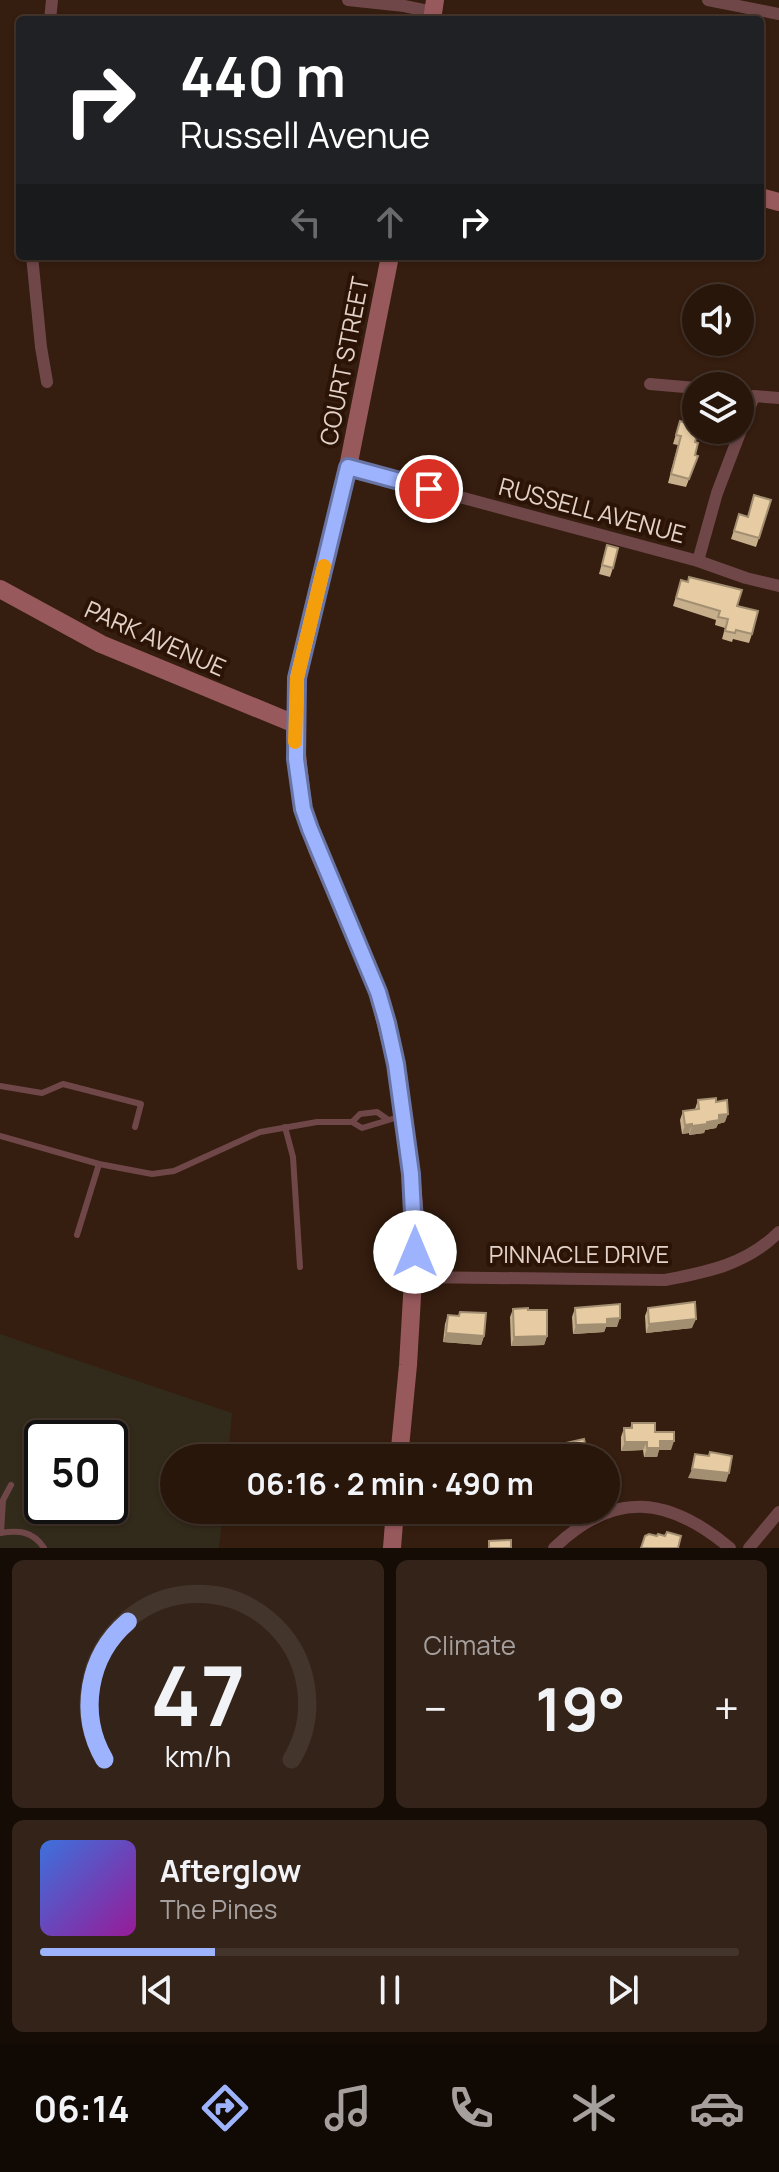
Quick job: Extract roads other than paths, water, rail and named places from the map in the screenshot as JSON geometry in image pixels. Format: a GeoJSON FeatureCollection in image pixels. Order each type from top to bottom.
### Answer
{"type":"FeatureCollection","features":[{"type":"Feature","properties":{"kind":"main road","name":"COURT STREET"},"geometry":{"type":"LineString","coordinates":[[389,260],[348,467],[297,678],[295,724],[303,809],[378,992],[396,1064],[395,1118],[414,1200],[415,1277],[400,1444]]}},
{"type":"Feature","properties":{"kind":"main road","name":"PARK AVENUE"},"geometry":{"type":"LineString","coordinates":[[0,589],[101,644],[295,724]]}},
{"type":"Feature","properties":{"kind":"main road"},"geometry":{"type":"LineString","coordinates":[[392,1548],[394,1524]]}},
{"type":"Feature","properties":{"kind":"street"},"geometry":{"type":"LineString","coordinates":[[348,0],[434,11]]}},
{"type":"Feature","properties":{"kind":"street"},"geometry":{"type":"LineString","coordinates":[[708,0],[779,14]]}},
{"type":"Feature","properties":{"kind":"street"},"geometry":{"type":"LineString","coordinates":[[32,260],[47,382]]}},
{"type":"Feature","properties":{"kind":"street"},"geometry":{"type":"LineString","coordinates":[[650,384],[682,387]]}},
{"type":"Feature","properties":{"kind":"street"},"geometry":{"type":"LineString","coordinates":[[754,396],[779,398]]}},
{"type":"Feature","properties":{"kind":"street"},"geometry":{"type":"LineString","coordinates":[[698,561],[732,444]]}},
{"type":"Feature","properties":{"kind":"street","name":"RUSSELL AVENUE"},"geometry":{"type":"LineString","coordinates":[[348,467],[698,561],[779,586]]}},
{"type":"Feature","properties":{"kind":"street","name":"PINNACLE DRIVE"},"geometry":{"type":"LineString","coordinates":[[415,1277],[665,1280],[705,1273],[745,1259],[779,1232]]}},
{"type":"Feature","properties":{"kind":"street"},"geometry":{"type":"LineString","coordinates":[[554,1548],[590,1518],[612,1510],[634,1507],[675,1513],[699,1525],[730,1548]]}},
{"type":"Feature","properties":{"kind":"street"},"geometry":{"type":"LineString","coordinates":[[749,1548],[779,1512]]}},
{"type":"Feature","properties":{"kind":"lane"},"geometry":{"type":"LineString","coordinates":[[0,1086],[42,1093],[63,1084],[141,1104],[135,1127]]}},
{"type":"Feature","properties":{"kind":"lane"},"geometry":{"type":"LineString","coordinates":[[352,1122],[360,1114],[377,1112],[395,1118]]}},
{"type":"Feature","properties":{"kind":"lane"},"geometry":{"type":"LineString","coordinates":[[0,1136],[99,1164],[152,1174],[174,1171],[260,1132],[317,1122],[352,1122],[362,1128],[395,1118]]}},
{"type":"Feature","properties":{"kind":"lane"},"geometry":{"type":"LineString","coordinates":[[285,1127],[293,1157],[300,1267]]}},
{"type":"Feature","properties":{"kind":"lane"},"geometry":{"type":"LineString","coordinates":[[77,1235],[99,1164]]}},
{"type":"Feature","properties":{"kind":"lane"},"geometry":{"type":"LineString","coordinates":[[11,1485],[3,1500],[0,1533],[21,1530],[38,1538],[44,1548]]}}]}
